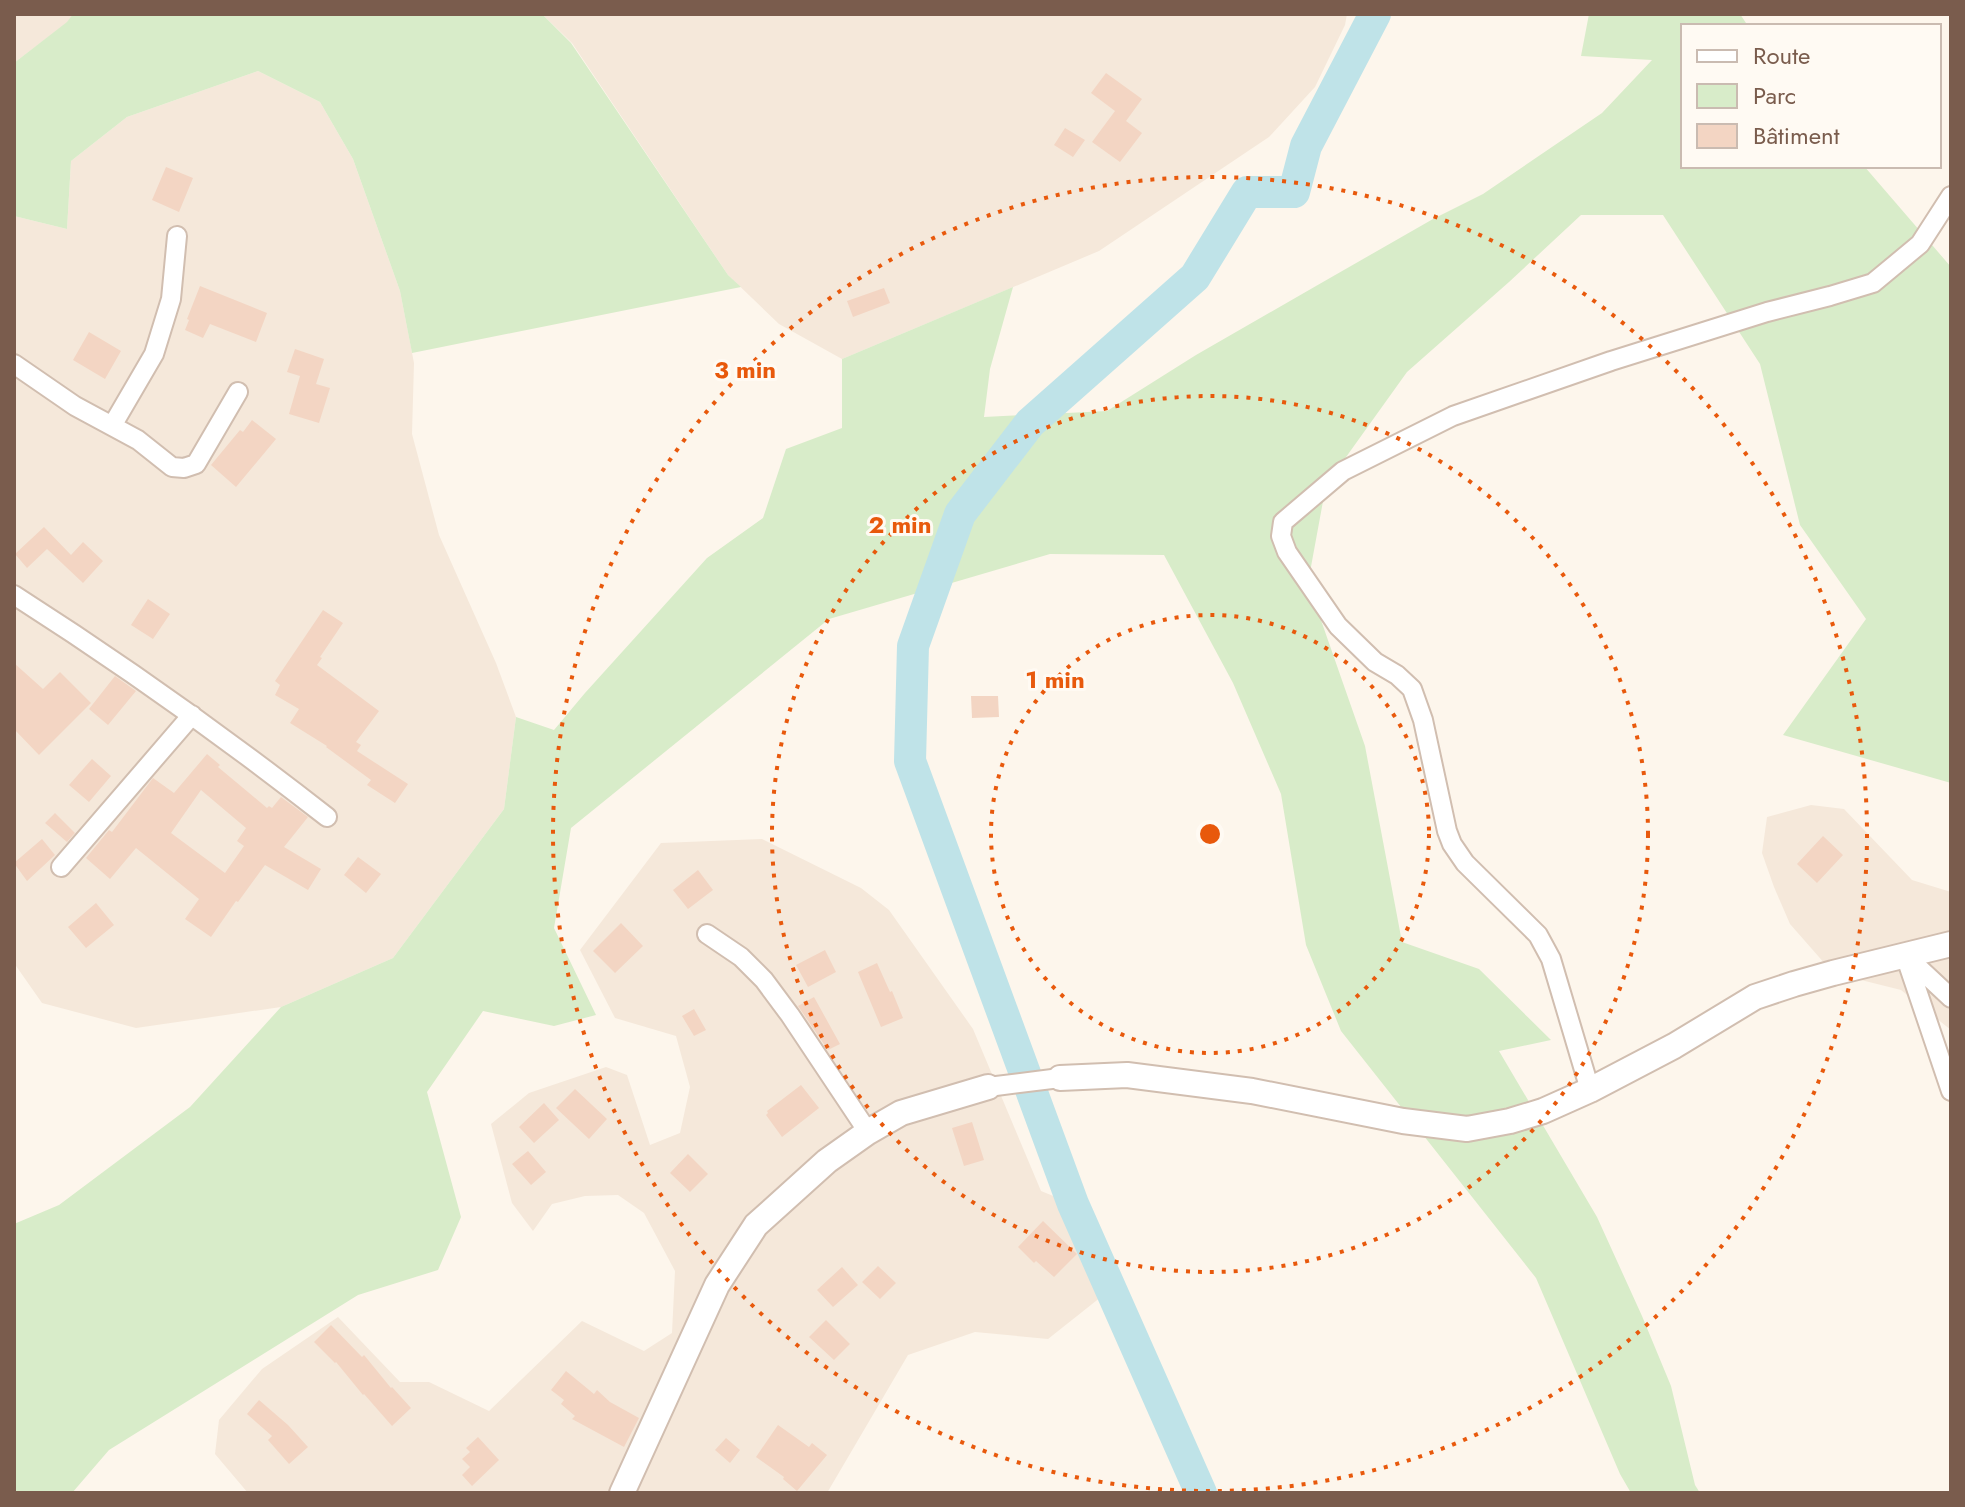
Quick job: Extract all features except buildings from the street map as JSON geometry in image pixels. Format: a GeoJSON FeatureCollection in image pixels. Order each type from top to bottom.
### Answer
{"type":"FeatureCollection","features":[{"type":"Feature","properties":{"kind":"street"},"geometry":{"type":"LineString","coordinates":[[1590,1090],[1551,959],[1538,935],[1465,863],[1452,844],[1423,720],[1412,689],[1397,675],[1375,662],[1338,626],[1287,552],[1281,536],[1283,522],[1343,471],[1453,416],[1696,334],[1873,283],[1920,244],[1951,196]]}},
{"type":"Feature","properties":{"kind":"street"},"geometry":{"type":"LineString","coordinates":[[112,426],[154,354],[171,299],[177,236]]}},
{"type":"Feature","properties":{"kind":"street"},"geometry":{"type":"LineString","coordinates":[[14,364],[75,406],[138,440],[172,467],[184,468],[196,464],[238,392]]}},
{"type":"Feature","properties":{"kind":"street"},"geometry":{"type":"LineString","coordinates":[[14,595],[148,683],[327,817]]}},
{"type":"Feature","properties":{"kind":"street"},"geometry":{"type":"LineString","coordinates":[[61,867],[192,715]]}},
{"type":"Feature","properties":{"kind":"street"},"geometry":{"type":"LineString","coordinates":[[707,934],[741,957],[764,980],[868,1132]]}},
{"type":"Feature","properties":{"kind":"street"},"geometry":{"type":"LineString","coordinates":[[622,1493],[717,1285],[756,1225],[827,1161],[901,1113],[988,1087],[1060,1078],[1127,1075],[1252,1091],[1403,1121],[1467,1129],[1543,1111],[1590,1090],[1674,1046],[1755,997],[1951,944]]}},
{"type":"Feature","properties":{"kind":"street"},"geometry":{"type":"LineString","coordinates":[[1905,955],[1951,998]]}},
{"type":"Feature","properties":{"kind":"street"},"geometry":{"type":"LineString","coordinates":[[1905,955],[1951,1091]]}},
{"type":"Feature","properties":{"kind":"shaded area"},"geometry":{"type":"Polygon","coordinates":[[[14,14],[73,14],[68,22],[14,63],[14,14]]]}},
{"type":"Feature","properties":{"kind":"shaded area"},"geometry":{"type":"Polygon","coordinates":[[[542,14],[1347,14],[1345,25],[1315,87],[1269,137],[1099,251],[842,359],[779,324],[728,275],[572,43],[542,14]]]}},
{"type":"Feature","properties":{"kind":"shaded area"},"geometry":{"type":"Polygon","coordinates":[[[258,71],[320,102],[353,159],[400,291],[414,363],[412,434],[439,535],[496,663],[516,717],[504,809],[393,958],[281,1007],[136,1028],[42,1003],[14,963],[14,216],[67,229],[71,161],[127,117],[258,71]]]}},
{"type":"Feature","properties":{"kind":"shaded area"},"geometry":{"type":"Polygon","coordinates":[[[1811,805],[1844,809],[1912,880],[1951,892],[1951,1030],[1901,990],[1833,973],[1790,924],[1762,853],[1767,817],[1811,805]]]}},
{"type":"Feature","properties":{"kind":"shaded area"},"geometry":{"type":"Polygon","coordinates":[[[762,839],[861,888],[889,910],[973,1029],[1041,1191],[1073,1204],[1098,1226],[1112,1259],[1106,1293],[1048,1339],[975,1332],[908,1355],[827,1493],[248,1493],[215,1454],[219,1420],[262,1369],[338,1317],[400,1382],[429,1382],[489,1411],[582,1321],[644,1351],[672,1333],[675,1271],[644,1213],[618,1195],[585,1196],[552,1204],[533,1231],[512,1203],[491,1124],[529,1093],[606,1067],[627,1075],[650,1145],[680,1133],[690,1087],[676,1036],[615,1018],[580,950],[661,843],[762,839]]]}},
{"type":"Feature","properties":{"kind":"green space"},"geometry":{"type":"Polygon","coordinates":[[[73,14],[542,14],[571,43],[728,275],[741,287],[412,353],[400,291],[353,159],[320,102],[258,71],[127,117],[71,161],[67,229],[14,216],[14,63],[73,14]]]}},
{"type":"Feature","properties":{"kind":"green space"},"geometry":{"type":"Polygon","coordinates":[[[1589,14],[1740,14],[1747,24],[1681,24],[1681,168],[1866,168],[1951,267],[1951,783],[1783,735],[1866,619],[1800,525],[1760,364],[1663,215],[1581,215],[1407,372],[1326,485],[1308,583],[1365,746],[1402,942],[1479,969],[1551,1040],[1499,1051],[1597,1217],[1671,1386],[1695,1485],[1700,1493],[1631,1493],[1536,1278],[1341,1031],[1306,945],[1281,794],[1233,683],[1164,555],[1050,554],[829,619],[571,828],[554,928],[596,1015],[554,1026],[483,1011],[427,1092],[461,1217],[438,1270],[358,1295],[109,1450],[72,1493],[14,1493],[14,1224],[59,1205],[190,1107],[281,1007],[393,958],[504,809],[516,717],[554,730],[707,558],[763,518],[786,449],[842,428],[842,359],[1013,287],[990,369],[984,417],[1107,411],[1196,355],[1433,219],[1483,194],[1602,113],[1652,60],[1581,56],[1589,14]]]}},
{"type":"Feature","properties":{"kind":"waterway"},"geometry":{"type":"LineString","coordinates":[[1201,1493],[1073,1204],[910,761],[913,646],[960,514],[1030,423],[1195,277],[1247,192],[1294,192],[1306,146],[1375,14]]}}]}
